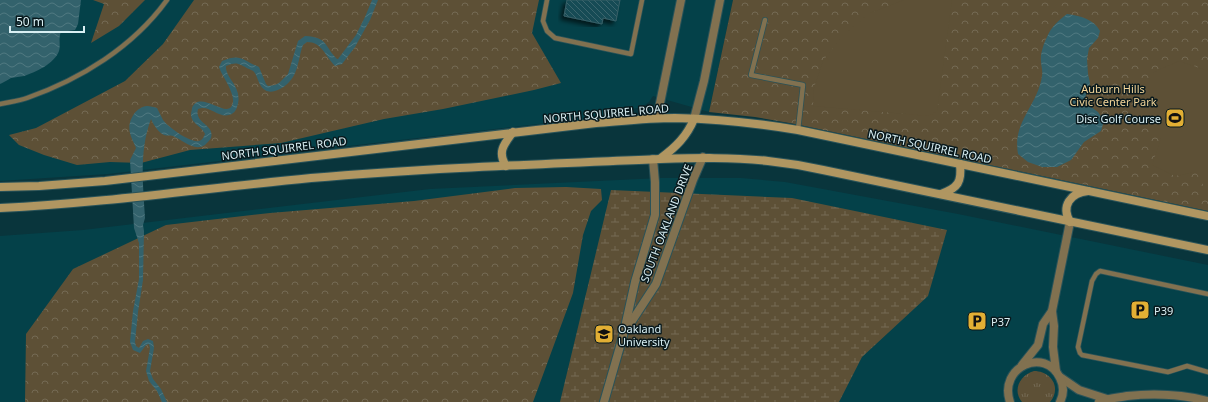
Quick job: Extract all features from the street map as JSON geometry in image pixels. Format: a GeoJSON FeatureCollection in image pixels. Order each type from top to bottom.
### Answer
{"type":"FeatureCollection","features":[{"type":"Feature","properties":{"kind":"main road","name":"NORTH SQUIRREL ROAD"},"geometry":{"type":"LineString","coordinates":[[0,187],[61,185],[513,132],[624,120],[657,118],[744,122],[798,130],[1208,216]]}},
{"type":"Feature","properties":{"kind":"main road"},"geometry":{"type":"LineString","coordinates":[[656,159],[674,148],[684,138],[694,119]]}},
{"type":"Feature","properties":{"kind":"main road"},"geometry":{"type":"LineString","coordinates":[[506,166],[502,157],[503,145],[513,132]]}},
{"type":"Feature","properties":{"kind":"main road"},"geometry":{"type":"LineString","coordinates":[[0,208],[54,205],[265,182],[362,174],[656,159],[703,157],[732,158],[784,163],[1208,250]]}},
{"type":"Feature","properties":{"kind":"main road"},"geometry":{"type":"LineString","coordinates":[[940,194],[952,190],[960,181],[960,164]]}},
{"type":"Feature","properties":{"kind":"main road"},"geometry":{"type":"LineString","coordinates":[[1070,222],[1066,212],[1072,197],[1082,192],[1090,191]]}},
{"type":"Feature","properties":{"kind":"main road"},"geometry":{"type":"LineString","coordinates":[[1198,248],[1208,244]]}},
{"type":"Feature","properties":{"kind":"street"},"geometry":{"type":"LineString","coordinates":[[657,118],[681,0]]}},
{"type":"Feature","properties":{"kind":"street"},"geometry":{"type":"LineString","coordinates":[[694,119],[704,81],[720,0]]}},
{"type":"Feature","properties":{"kind":"street","name":"SOUTH OAKLAND DRIVE"},"geometry":{"type":"LineString","coordinates":[[622,336],[656,284],[703,157]]}},
{"type":"Feature","properties":{"kind":"street","name":"SOUTH OAKLAND DRIVE"},"geometry":{"type":"LineString","coordinates":[[604,402],[635,282],[655,215],[656,159]]}},
{"type":"Feature","properties":{"kind":"street"},"geometry":{"type":"LineString","coordinates":[[1060,402],[1063,386],[1058,374],[1053,347],[1054,326],[1052,311],[1070,222]]}},
{"type":"Feature","properties":{"kind":"street"},"geometry":{"type":"LineString","coordinates":[[1010,402],[1008,392],[1009,382],[1014,373],[1032,354],[1038,345],[1043,324],[1052,311]]}},
{"type":"Feature","properties":{"kind":"street"},"geometry":{"type":"LineString","coordinates":[[1021,366],[1039,362],[1048,365],[1079,390],[1097,395],[1103,400],[1146,394],[1169,394],[1187,396],[1208,401]]}},
{"type":"Feature","properties":{"kind":"lane"},"geometry":{"type":"LineString","coordinates":[[0,104],[26,98],[60,84],[99,63],[118,50],[135,35],[167,0]]}},
{"type":"Feature","properties":{"kind":"lane"},"geometry":{"type":"LineString","coordinates":[[548,0],[543,21],[547,32],[555,38],[631,54],[642,0]]}},
{"type":"Feature","properties":{"kind":"lane"},"geometry":{"type":"LineString","coordinates":[[765,20],[751,75],[803,85],[798,130]]}},
{"type":"Feature","properties":{"kind":"lane"},"geometry":{"type":"LineString","coordinates":[[1208,294],[1100,271],[1096,274],[1092,281],[1078,347],[1082,355],[1168,372],[1187,366],[1208,372]]}},
{"type":"Feature","properties":{"kind":"shaded area"},"geometry":{"type":"Polygon","coordinates":[[[0,0],[733,0],[709,112],[653,96],[649,102],[641,107],[608,115],[582,119],[108,174],[0,181],[0,0]]]}},
{"type":"Feature","properties":{"kind":"shaded area","name":"Oakland University"},"geometry":{"type":"Polygon","coordinates":[[[661,178],[741,178],[785,182],[958,214],[1208,265],[1208,402],[0,402],[0,236],[83,230],[430,189],[661,178]]]}},
{"type":"Feature","properties":{"kind":"green space"},"geometry":{"type":"Polygon","coordinates":[[[93,0],[145,0],[119,26],[91,43],[104,4],[93,0]]]}},
{"type":"Feature","properties":{"kind":"green space"},"geometry":{"type":"Polygon","coordinates":[[[194,0],[539,0],[532,33],[561,83],[443,109],[384,119],[281,143],[190,150],[141,163],[110,162],[77,165],[44,155],[19,145],[9,135],[36,128],[125,81],[163,44],[194,0]]]}},
{"type":"Feature","properties":{"kind":"green space","name":"Auburn Hills Civic Center Park"},"geometry":{"type":"Polygon","coordinates":[[[733,0],[1208,0],[1208,211],[795,124],[755,117],[709,112],[733,0]]]}},
{"type":"Feature","properties":{"kind":"green space"},"geometry":{"type":"Polygon","coordinates":[[[904,0],[952,0],[937,111],[929,116],[813,106],[814,88],[823,61],[843,35],[870,13],[904,0]]]}},
{"type":"Feature","properties":{"kind":"green space","name":"Disc Golf Course"},"geometry":{"type":"Polygon","coordinates":[[[1179,61],[1208,71],[1208,190],[1206,190],[1196,172],[1175,176],[1152,165],[1161,139],[1134,110],[1142,86],[1154,72],[1179,61]]]}},
{"type":"Feature","properties":{"kind":"green space"},"geometry":{"type":"Polygon","coordinates":[[[566,187],[601,189],[602,200],[591,211],[583,235],[573,293],[533,402],[25,402],[26,334],[73,269],[166,225],[270,213],[414,201],[515,188],[566,187]]]}},
{"type":"Feature","properties":{"kind":"green space"},"geometry":{"type":"Polygon","coordinates":[[[611,190],[792,198],[947,230],[928,296],[862,357],[839,402],[560,402],[611,190]]]}},
{"type":"Feature","properties":{"kind":"green space"},"geometry":{"type":"Polygon","coordinates":[[[1034,371],[1045,374],[1053,381],[1055,391],[1050,402],[1022,402],[1019,397],[1018,388],[1021,379],[1034,371]]]}},
{"type":"Feature","properties":{"kind":"water"},"geometry":{"type":"Polygon","coordinates":[[[0,0],[81,0],[78,24],[75,30],[61,32],[60,46],[57,56],[49,64],[34,72],[24,76],[11,78],[0,84],[0,0]]]}},
{"type":"Feature","properties":{"kind":"water"},"geometry":{"type":"Polygon","coordinates":[[[372,0],[378,0],[370,20],[355,47],[342,64],[335,66],[320,47],[316,44],[307,42],[303,45],[297,69],[293,77],[282,88],[273,92],[264,90],[254,72],[238,64],[226,66],[226,71],[238,94],[237,107],[233,113],[229,115],[221,115],[206,108],[198,109],[199,118],[208,127],[211,133],[211,138],[205,145],[197,147],[189,145],[173,136],[164,135],[156,128],[151,119],[147,131],[143,156],[145,218],[143,225],[143,280],[135,342],[136,346],[139,348],[143,341],[148,339],[153,341],[154,348],[150,371],[153,379],[161,389],[167,402],[162,402],[157,391],[149,381],[146,371],[150,348],[149,344],[146,345],[140,353],[133,350],[130,342],[133,311],[139,279],[139,243],[134,228],[130,160],[136,148],[129,129],[133,116],[143,107],[148,106],[157,108],[163,120],[174,130],[190,140],[199,141],[205,134],[191,117],[192,108],[195,103],[206,102],[228,109],[233,103],[232,93],[219,67],[222,61],[233,58],[241,58],[259,67],[268,86],[275,85],[288,74],[298,41],[305,36],[322,40],[338,59],[356,35],[372,0]]]}},
{"type":"Feature","properties":{"kind":"water"},"geometry":{"type":"Polygon","coordinates":[[[1067,14],[1082,17],[1090,21],[1100,31],[1098,38],[1089,48],[1087,59],[1090,83],[1085,98],[1087,104],[1098,112],[1104,121],[1101,131],[1084,142],[1071,160],[1057,167],[1042,167],[1028,162],[1018,154],[1017,143],[1022,123],[1040,86],[1042,74],[1042,49],[1053,27],[1067,14]]]}},
{"type":"Feature","properties":{"kind":"building"},"geometry":{"type":"Polygon","coordinates":[[[567,0],[620,0],[616,21],[603,18],[602,24],[564,16],[567,0]]]}},
{"type":"Feature","properties":{"kind":"place","name":"Disc Golf Course"},"geometry":{"type":"Point","coordinates":[1175,118]}},
{"type":"Feature","properties":{"kind":"place","name":"P39"},"geometry":{"type":"Point","coordinates":[1140,310]}},
{"type":"Feature","properties":{"kind":"place","name":"P37"},"geometry":{"type":"Point","coordinates":[977,321]}},
{"type":"Feature","properties":{"kind":"place","name":"Oakland University"},"geometry":{"type":"Point","coordinates":[604,334]}}]}
